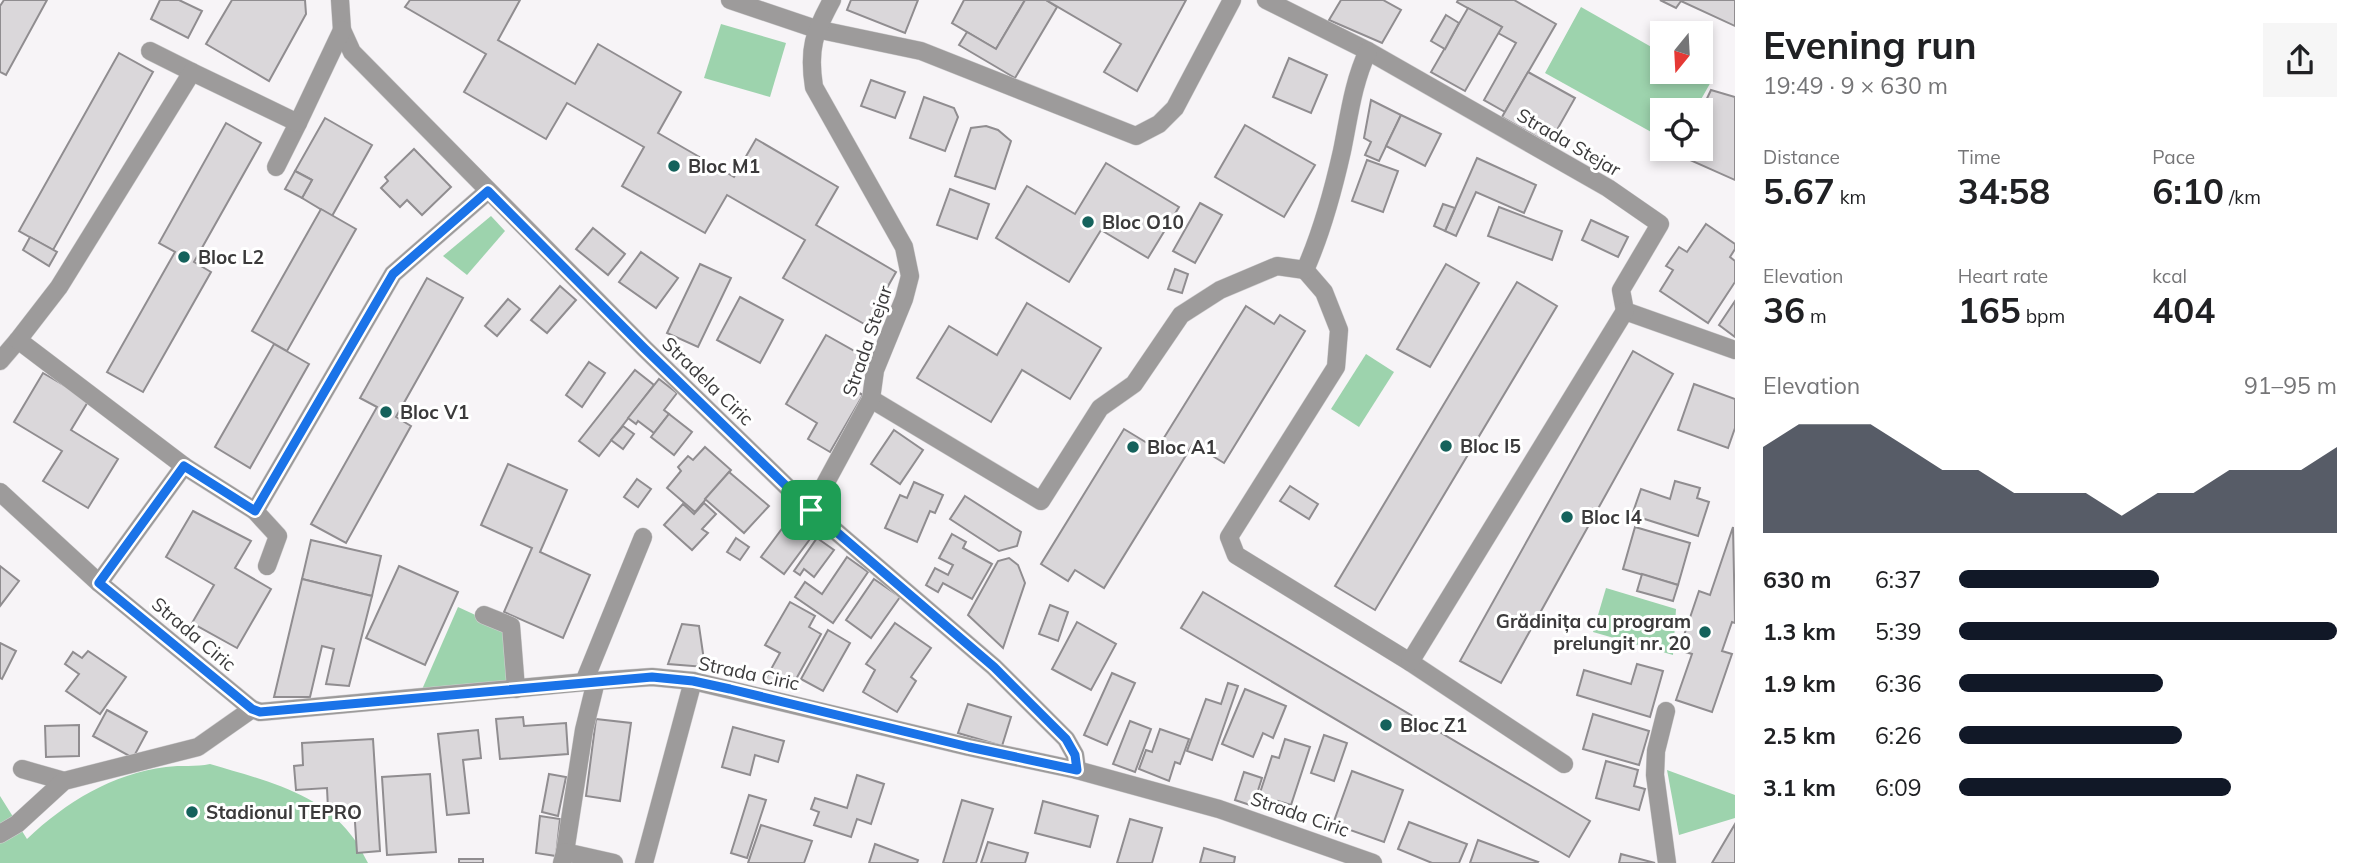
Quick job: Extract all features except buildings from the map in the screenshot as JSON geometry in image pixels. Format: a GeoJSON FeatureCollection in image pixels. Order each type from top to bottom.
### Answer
{"type":"FeatureCollection","features":[{"type":"Feature","properties":{"kind":"street","name":"Stradela Ciric"},"geometry":{"type":"LineString","coordinates":[[340,0],[342,30],[352,52],[645,349],[811,510],[994,667],[1066,739],[1075,755],[1077,770]]}},
{"type":"Feature","properties":{"kind":"street"},"geometry":{"type":"LineString","coordinates":[[730,0],[816,29],[921,51],[1136,136],[1159,124],[1175,108],[1232,0]]}},
{"type":"Feature","properties":{"kind":"street","name":"Strada Stejar"},"geometry":{"type":"LineString","coordinates":[[811,510],[871,399],[875,370],[904,299],[910,276],[904,247],[814,87],[810,61],[816,29],[832,0]]}},
{"type":"Feature","properties":{"kind":"street","name":"Strada Stejar"},"geometry":{"type":"LineString","coordinates":[[1266,0],[1368,51],[1608,188],[1660,224],[1621,290],[1625,311]]}},
{"type":"Feature","properties":{"kind":"street"},"geometry":{"type":"LineString","coordinates":[[276,167],[342,30]]}},
{"type":"Feature","properties":{"kind":"street"},"geometry":{"type":"LineString","coordinates":[[150,51],[298,123]]}},
{"type":"Feature","properties":{"kind":"street"},"geometry":{"type":"LineString","coordinates":[[1305,270],[1319,239],[1338,169],[1359,70],[1368,51]]}},
{"type":"Feature","properties":{"kind":"street"},"geometry":{"type":"LineString","coordinates":[[0,361],[59,287],[192,72]]}},
{"type":"Feature","properties":{"kind":"street"},"geometry":{"type":"LineString","coordinates":[[255,511],[393,274],[488,191]]}},
{"type":"Feature","properties":{"kind":"street"},"geometry":{"type":"LineString","coordinates":[[871,399],[1041,501],[1100,408],[1134,384],[1181,315],[1220,290],[1277,266],[1305,270],[1324,292],[1339,330],[1336,367],[1229,537],[1236,555],[1410,662],[1564,764]]}},
{"type":"Feature","properties":{"kind":"street"},"geometry":{"type":"LineString","coordinates":[[1410,662],[1625,311],[1735,349]]}},
{"type":"Feature","properties":{"kind":"street"},"geometry":{"type":"LineString","coordinates":[[18,340],[184,466],[255,511],[278,536],[267,566]]}},
{"type":"Feature","properties":{"kind":"street"},"geometry":{"type":"LineString","coordinates":[[99,583],[184,466]]}},
{"type":"Feature","properties":{"kind":"street","name":"Strada Ciric"},"geometry":{"type":"LineString","coordinates":[[0,492],[99,583],[252,709],[260,712],[590,681],[652,677],[693,681],[1077,770],[1219,809],[1373,863]]}},
{"type":"Feature","properties":{"kind":"street"},"geometry":{"type":"LineString","coordinates":[[614,863],[563,858],[590,681],[643,537]]}},
{"type":"Feature","properties":{"kind":"street"},"geometry":{"type":"LineString","coordinates":[[484,615],[511,626],[516,689]]}},
{"type":"Feature","properties":{"kind":"street"},"geometry":{"type":"LineString","coordinates":[[644,863],[693,681]]}},
{"type":"Feature","properties":{"kind":"street"},"geometry":{"type":"LineString","coordinates":[[0,834],[17,824],[64,781],[198,747],[252,709]]}},
{"type":"Feature","properties":{"kind":"street"},"geometry":{"type":"LineString","coordinates":[[1666,712],[1656,751],[1655,775],[1667,863]]}},
{"type":"Feature","properties":{"kind":"street"},"geometry":{"type":"LineString","coordinates":[[22,769],[64,781]]}},
{"type":"Feature","properties":{"kind":"green space"},"geometry":{"type":"Polygon","coordinates":[[[1581,7],[1650,46],[1650,84],[1710,84],[1702,98],[1650,98],[1650,131],[1545,73],[1581,7]]]}},
{"type":"Feature","properties":{"kind":"green space"},"geometry":{"type":"Polygon","coordinates":[[[721,24],[786,43],[770,97],[704,78],[721,24]]]}},
{"type":"Feature","properties":{"kind":"green space"},"geometry":{"type":"Polygon","coordinates":[[[491,216],[505,231],[467,275],[443,256],[491,216]]]}},
{"type":"Feature","properties":{"kind":"green space"},"geometry":{"type":"Polygon","coordinates":[[[1366,354],[1394,372],[1359,427],[1331,409],[1366,354]]]}},
{"type":"Feature","properties":{"kind":"green space"},"geometry":{"type":"Polygon","coordinates":[[[1606,588],[1676,609],[1673,655],[1593,632],[1606,588]]]}},
{"type":"Feature","properties":{"kind":"green space"},"geometry":{"type":"Polygon","coordinates":[[[458,607],[508,630],[511,685],[420,694],[458,607]]]}},
{"type":"Feature","properties":{"kind":"green space","name":"Stadionul TEPRO"},"geometry":{"type":"Polygon","coordinates":[[[210,764],[267,781],[322,807],[351,835],[368,863],[0,863],[0,796],[27,839],[74,802],[109,783],[172,766],[210,764]]]}},
{"type":"Feature","properties":{"kind":"green space"},"geometry":{"type":"Polygon","coordinates":[[[1667,770],[1735,795],[1735,818],[1679,835],[1667,770]]]}},
{"type":"Feature","properties":{"kind":"place","name":"Bloc M1"},"geometry":{"type":"Point","coordinates":[674,166]}},
{"type":"Feature","properties":{"kind":"place","name":"Bloc O10"},"geometry":{"type":"Point","coordinates":[1088,222]}},
{"type":"Feature","properties":{"kind":"place","name":"Bloc L2"},"geometry":{"type":"Point","coordinates":[184,257]}},
{"type":"Feature","properties":{"kind":"place","name":"Bloc V1"},"geometry":{"type":"Point","coordinates":[386,412]}},
{"type":"Feature","properties":{"kind":"place","name":"Bloc I5"},"geometry":{"type":"Point","coordinates":[1446,446]}},
{"type":"Feature","properties":{"kind":"place","name":"Bloc A1"},"geometry":{"type":"Point","coordinates":[1133,447]}},
{"type":"Feature","properties":{"kind":"place","name":"Bloc I4"},"geometry":{"type":"Point","coordinates":[1567,517]}},
{"type":"Feature","properties":{"kind":"place","name":"Grădinița cu program prelungit nr. 20"},"geometry":{"type":"Point","coordinates":[1705,632]}},
{"type":"Feature","properties":{"kind":"place","name":"Bloc Z1"},"geometry":{"type":"Point","coordinates":[1386,725]}},
{"type":"Feature","properties":{"kind":"place","name":"Stadionul TEPRO"},"geometry":{"type":"Point","coordinates":[192,812]}},
{"type":"Feature","properties":{"kind":"route"},"geometry":{"type":"LineString","coordinates":[[488,191],[811,510],[994,667],[1066,739],[1075,755],[1077,770],[969,747],[730,689],[693,681],[652,677],[260,712],[252,709],[99,583],[184,466],[255,511],[393,274],[488,191]]}}]}
